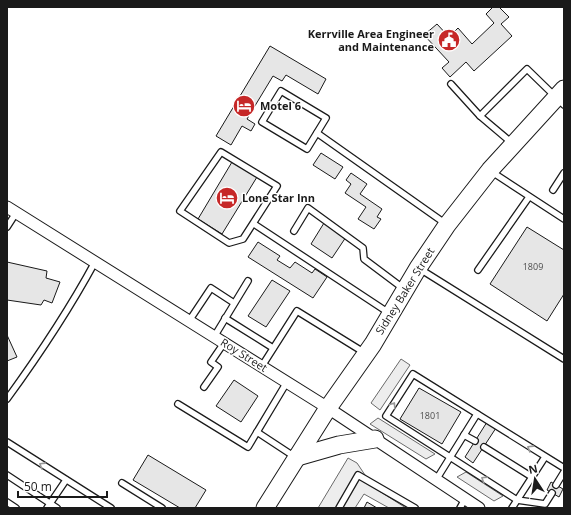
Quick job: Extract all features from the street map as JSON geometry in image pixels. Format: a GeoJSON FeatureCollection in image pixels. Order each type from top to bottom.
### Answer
{"type":"FeatureCollection","features":[{"type":"Feature","properties":{"kind":"main road","name":"Sidney Baker Street"},"geometry":{"type":"LineString","coordinates":[[264,508],[328,408],[366,354],[418,268],[447,225],[490,170],[561,97]]}},
{"type":"Feature","properties":{"kind":"main road"},"geometry":{"type":"LineString","coordinates":[[297,457],[339,445],[375,439]]}},
{"type":"Feature","properties":{"kind":"street","name":"Roy Street"},"geometry":{"type":"LineString","coordinates":[[12,210],[328,408],[435,480],[463,504],[479,508]]}},
{"type":"Feature","properties":{"kind":"lane"},"geometry":{"type":"LineString","coordinates":[[480,116],[527,69],[561,97]]}},
{"type":"Feature","properties":{"kind":"lane"},"geometry":{"type":"LineString","coordinates":[[451,84],[480,116],[513,145]]}},
{"type":"Feature","properties":{"kind":"lane"},"geometry":{"type":"LineString","coordinates":[[281,91],[326,118],[317,133],[307,149],[262,122],[281,91]]}},
{"type":"Feature","properties":{"kind":"lane"},"geometry":{"type":"LineString","coordinates":[[317,133],[447,225]]}},
{"type":"Feature","properties":{"kind":"lane"},"geometry":{"type":"LineString","coordinates":[[221,152],[277,186],[254,224],[243,239],[229,243],[180,211],[221,152]]}},
{"type":"Feature","properties":{"kind":"lane"},"geometry":{"type":"LineString","coordinates":[[490,170],[564,219]]}},
{"type":"Feature","properties":{"kind":"lane"},"geometry":{"type":"LineString","coordinates":[[553,190],[564,173]]}},
{"type":"Feature","properties":{"kind":"lane"},"geometry":{"type":"LineString","coordinates":[[478,270],[529,196]]}},
{"type":"Feature","properties":{"kind":"lane"},"geometry":{"type":"LineString","coordinates":[[294,231],[308,208],[363,248],[364,260],[405,290]]}},
{"type":"Feature","properties":{"kind":"lane"},"geometry":{"type":"LineString","coordinates":[[7,227],[12,210]]}},
{"type":"Feature","properties":{"kind":"lane"},"geometry":{"type":"LineString","coordinates":[[254,224],[390,314]]}},
{"type":"Feature","properties":{"kind":"lane"},"geometry":{"type":"LineString","coordinates":[[7,399],[39,354],[78,293],[95,262]]}},
{"type":"Feature","properties":{"kind":"lane"},"geometry":{"type":"LineString","coordinates":[[418,268],[564,359]]}},
{"type":"Feature","properties":{"kind":"lane"},"geometry":{"type":"LineString","coordinates":[[214,337],[248,281]]}},
{"type":"Feature","properties":{"kind":"lane"},"geometry":{"type":"LineString","coordinates":[[189,321],[211,288],[234,303]]}},
{"type":"Feature","properties":{"kind":"lane"},"geometry":{"type":"LineString","coordinates":[[262,366],[298,311],[366,354]]}},
{"type":"Feature","properties":{"kind":"lane"},"geometry":{"type":"LineString","coordinates":[[225,318],[273,348]]}},
{"type":"Feature","properties":{"kind":"lane"},"geometry":{"type":"LineString","coordinates":[[204,387],[218,367],[211,362],[224,343]]}},
{"type":"Feature","properties":{"kind":"lane"},"geometry":{"type":"LineString","coordinates":[[552,493],[545,504],[517,500],[386,416],[413,374],[564,468]]}},
{"type":"Feature","properties":{"kind":"lane"},"geometry":{"type":"LineString","coordinates":[[178,404],[248,447],[287,382]]}},
{"type":"Feature","properties":{"kind":"lane"},"geometry":{"type":"LineString","coordinates":[[435,480],[477,414]]}},
{"type":"Feature","properties":{"kind":"lane"},"geometry":{"type":"LineString","coordinates":[[257,432],[297,457]]}},
{"type":"Feature","properties":{"kind":"lane"},"geometry":{"type":"LineString","coordinates":[[464,435],[474,441]]}},
{"type":"Feature","properties":{"kind":"lane"},"geometry":{"type":"LineString","coordinates":[[7,442],[111,508]]}},
{"type":"Feature","properties":{"kind":"lane"},"geometry":{"type":"LineString","coordinates":[[484,447],[532,477]]}},
{"type":"Feature","properties":{"kind":"lane"},"geometry":{"type":"LineString","coordinates":[[512,508],[545,457]]}},
{"type":"Feature","properties":{"kind":"lane"},"geometry":{"type":"LineString","coordinates":[[556,485],[564,472]]}},
{"type":"Feature","properties":{"kind":"lane"},"geometry":{"type":"LineString","coordinates":[[7,475],[49,506],[57,508]]}},
{"type":"Feature","properties":{"kind":"lane"},"geometry":{"type":"LineString","coordinates":[[339,508],[358,475],[415,508]]}},
{"type":"Feature","properties":{"kind":"lane"},"geometry":{"type":"LineString","coordinates":[[49,506],[66,480]]}},
{"type":"Feature","properties":{"kind":"lane"},"geometry":{"type":"LineString","coordinates":[[122,483],[162,508]]}},
{"type":"Feature","properties":{"kind":"lane"},"geometry":{"type":"LineString","coordinates":[[7,502],[16,508]]}},
{"type":"Feature","properties":{"kind":"shaded area"},"geometry":{"type":"Polygon","coordinates":[[[401,359],[410,365],[380,410],[371,403],[401,359]]]}},
{"type":"Feature","properties":{"kind":"shaded area"},"geometry":{"type":"Polygon","coordinates":[[[378,418],[435,454],[426,459],[370,424],[378,418]]]}},
{"type":"Feature","properties":{"kind":"shaded area"},"geometry":{"type":"Polygon","coordinates":[[[348,458],[357,463],[373,487],[406,508],[389,508],[364,494],[355,508],[318,508],[348,458]]]}},
{"type":"Feature","properties":{"kind":"shaded area"},"geometry":{"type":"Polygon","coordinates":[[[466,472],[503,496],[494,501],[457,477],[466,472]]]}},
{"type":"Feature","properties":{"kind":"building","name":"Kerrville Area Engineer and Maintenance"},"geometry":{"type":"Polygon","coordinates":[[[493,7],[499,7],[509,17],[501,24],[512,36],[474,71],[466,62],[450,77],[442,68],[449,62],[424,35],[437,24],[449,37],[458,28],[472,44],[494,23],[486,14],[493,7]]]}},
{"type":"Feature","properties":{"kind":"building","name":"Motel 6"},"geometry":{"type":"Polygon","coordinates":[[[270,46],[326,79],[318,94],[286,75],[282,81],[273,76],[247,119],[255,124],[251,131],[242,126],[231,145],[216,136],[270,46]]]}},
{"type":"Feature","properties":{"kind":"building"},"geometry":{"type":"Polygon","coordinates":[[[321,153],[343,167],[335,179],[313,165],[321,153]]]}},
{"type":"Feature","properties":{"kind":"building","name":"Lone Star Inn"},"geometry":{"type":"Polygon","coordinates":[[[232,162],[257,177],[222,234],[198,219],[232,162]]]}},
{"type":"Feature","properties":{"kind":"building"},"geometry":{"type":"Polygon","coordinates":[[[351,173],[367,184],[360,194],[382,209],[377,217],[381,219],[374,229],[358,219],[366,207],[345,193],[351,184],[346,180],[351,173]]]}},
{"type":"Feature","properties":{"kind":"building"},"geometry":{"type":"Polygon","coordinates":[[[324,223],[346,237],[332,258],[311,244],[324,223]]]}},
{"type":"Feature","properties":{"kind":"building"},"geometry":{"type":"Polygon","coordinates":[[[527,227],[564,250],[564,294],[547,321],[490,284],[527,227]]]}},
{"type":"Feature","properties":{"kind":"building"},"geometry":{"type":"Polygon","coordinates":[[[258,242],[280,256],[277,260],[290,268],[295,262],[312,273],[315,269],[327,277],[313,298],[248,257],[258,242]]]}},
{"type":"Feature","properties":{"kind":"building"},"geometry":{"type":"Polygon","coordinates":[[[7,262],[47,271],[46,278],[60,282],[52,303],[44,300],[41,305],[7,300],[7,262]]]}},
{"type":"Feature","properties":{"kind":"building"},"geometry":{"type":"Polygon","coordinates":[[[272,280],[290,291],[266,327],[248,316],[272,280]]]}},
{"type":"Feature","properties":{"kind":"building"},"geometry":{"type":"Polygon","coordinates":[[[7,335],[17,357],[7,361],[7,335]]]}},
{"type":"Feature","properties":{"kind":"building"},"geometry":{"type":"Polygon","coordinates":[[[234,380],[258,396],[241,422],[216,406],[234,380]]]}},
{"type":"Feature","properties":{"kind":"building"},"geometry":{"type":"Polygon","coordinates":[[[419,388],[461,412],[442,444],[400,419],[419,388]]]}},
{"type":"Feature","properties":{"kind":"building"},"geometry":{"type":"Polygon","coordinates":[[[487,422],[496,428],[473,463],[465,457],[487,422]]]}},
{"type":"Feature","properties":{"kind":"building"},"geometry":{"type":"Polygon","coordinates":[[[148,455],[206,490],[195,508],[180,508],[133,480],[148,455]]]}},
{"type":"Feature","properties":{"kind":"building"},"geometry":{"type":"Polygon","coordinates":[[[551,482],[563,489],[559,497],[547,490],[551,482]]]}},
{"type":"Feature","properties":{"kind":"building"},"geometry":{"type":"Polygon","coordinates":[[[367,502],[377,508],[364,508],[367,502]]]}},
{"type":"Feature","properties":{"kind":"place","name":"Kerrville Area Engineer and Maintenance"},"geometry":{"type":"Point","coordinates":[449,40]}},
{"type":"Feature","properties":{"kind":"place","name":"Motel 6"},"geometry":{"type":"Point","coordinates":[244,106]}},
{"type":"Feature","properties":{"kind":"place","name":"Lone Star Inn"},"geometry":{"type":"Point","coordinates":[227,198]}}]}
